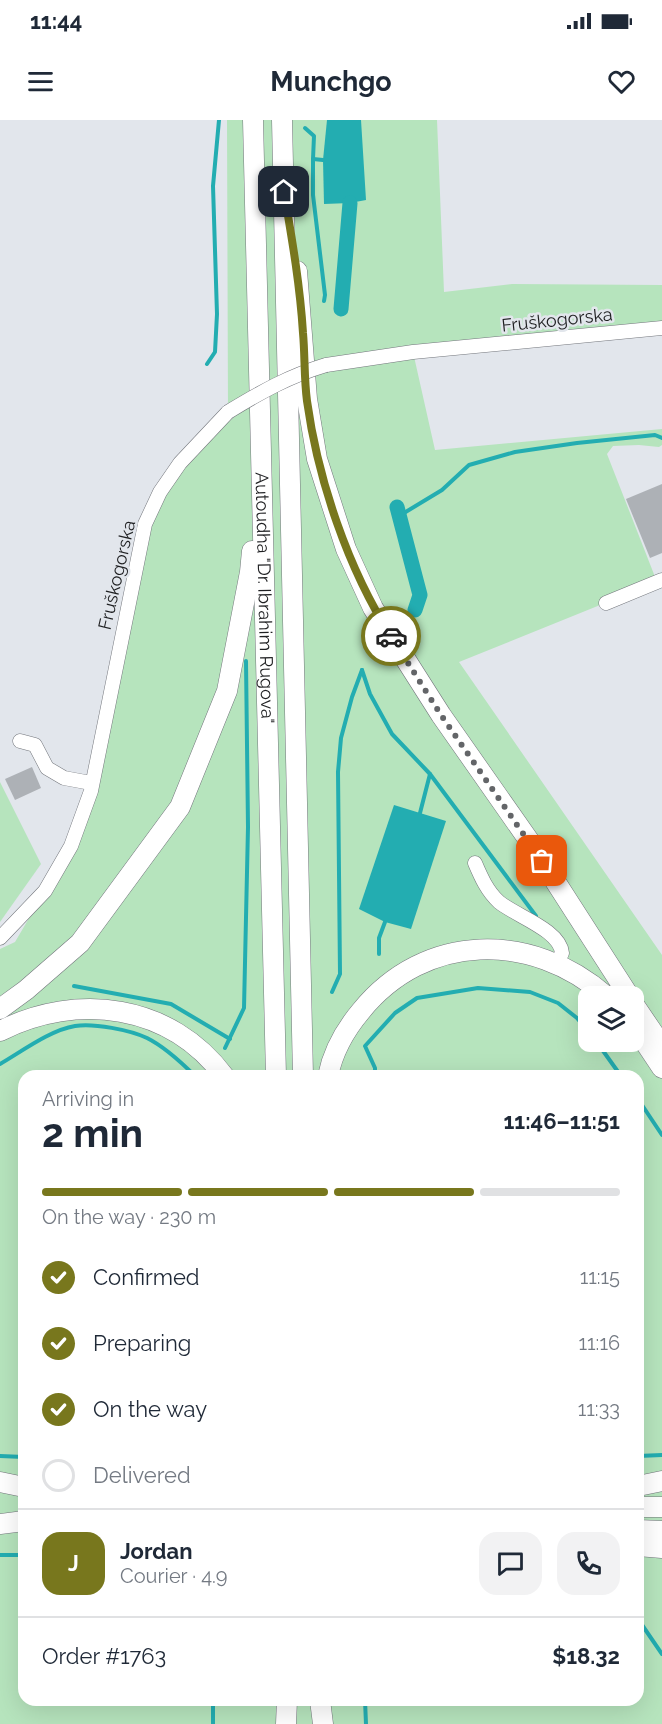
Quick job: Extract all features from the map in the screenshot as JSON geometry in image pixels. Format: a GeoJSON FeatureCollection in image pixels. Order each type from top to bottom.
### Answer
{"type":"FeatureCollection","features":[{"type":"Feature","properties":{"kind":"highway","name":"Autoudha \"Dr. Ibrahim Rugova\""},"geometry":{"type":"LineString","coordinates":[[253,120],[276,1070]]}},
{"type":"Feature","properties":{"kind":"highway"},"geometry":{"type":"LineString","coordinates":[[282,120],[303,1070]]}},
{"type":"Feature","properties":{"kind":"highway"},"geometry":{"type":"LineString","coordinates":[[284,192],[297,263],[307,399],[317,459],[346,549],[378,617],[441,715],[530,842],[622,986]]}},
{"type":"Feature","properties":{"kind":"highway"},"geometry":{"type":"LineString","coordinates":[[0,1009],[26,990],[80,943],[180,807],[227,691],[250,572],[260,465]]}},
{"type":"Feature","properties":{"kind":"highway"},"geometry":{"type":"LineString","coordinates":[[329,1070],[348,1026],[372,997],[399,976],[426,960],[453,952],[482,949],[532,955],[557,963],[593,986]]}},
{"type":"Feature","properties":{"kind":"highway"},"geometry":{"type":"LineString","coordinates":[[0,1031],[44,1014],[99,1008],[129,1012],[155,1021],[180,1034],[200,1050],[218,1070]]}},
{"type":"Feature","properties":{"kind":"highway"},"geometry":{"type":"LineString","coordinates":[[644,1019],[662,1046]]}},
{"type":"Feature","properties":{"kind":"highway"},"geometry":{"type":"LineString","coordinates":[[644,1042],[662,1068]]}},
{"type":"Feature","properties":{"kind":"highway"},"geometry":{"type":"LineString","coordinates":[[644,1485],[662,1481]]}},
{"type":"Feature","properties":{"kind":"highway"},"geometry":{"type":"LineString","coordinates":[[0,1482],[18,1486]]}},
{"type":"Feature","properties":{"kind":"highway"},"geometry":{"type":"LineString","coordinates":[[0,1495],[18,1496]]}},
{"type":"Feature","properties":{"kind":"highway"},"geometry":{"type":"LineString","coordinates":[[644,1507],[662,1508]]}},
{"type":"Feature","properties":{"kind":"highway"},"geometry":{"type":"LineString","coordinates":[[0,1518],[18,1520]]}},
{"type":"Feature","properties":{"kind":"highway"},"geometry":{"type":"LineString","coordinates":[[0,1524],[18,1521]]}},
{"type":"Feature","properties":{"kind":"highway"},"geometry":{"type":"LineString","coordinates":[[644,1530],[662,1531]]}},
{"type":"Feature","properties":{"kind":"highway"},"geometry":{"type":"LineString","coordinates":[[644,1546],[662,1548]]}},
{"type":"Feature","properties":{"kind":"highway"},"geometry":{"type":"LineString","coordinates":[[288,1706],[288,1724]]}},
{"type":"Feature","properties":{"kind":"highway"},"geometry":{"type":"LineString","coordinates":[[318,1724],[319,1706]]}},
{"type":"Feature","properties":{"kind":"highway"},"geometry":{"type":"LineString","coordinates":[[320,1706],[323,1724]]}},
{"type":"Feature","properties":{"kind":"street","name":"Fruškogorska"},"geometry":{"type":"LineString","coordinates":[[0,938],[45,891],[71,846],[91,791],[145,524],[160,492],[180,463],[228,412],[296,374],[326,365],[413,352],[662,328]]}},
{"type":"Feature","properties":{"kind":"street"},"geometry":{"type":"LineString","coordinates":[[606,603],[662,580]]}},
{"type":"Feature","properties":{"kind":"street"},"geometry":{"type":"LineString","coordinates":[[20,741],[35,746],[47,768],[64,778],[91,783]]}},
{"type":"Feature","properties":{"kind":"street"},"geometry":{"type":"LineString","coordinates":[[475,863],[486,887],[498,901],[549,933],[558,942],[562,953],[557,963]]}},
{"type":"Feature","properties":{"kind":"green space"},"geometry":{"type":"Polygon","coordinates":[[[227,120],[437,120],[444,292],[512,284],[662,285],[662,328],[413,352],[435,450],[662,429],[662,445],[659,447],[613,446],[607,454],[657,582],[459,662],[662,955],[662,1724],[0,1724],[0,949],[15,942],[45,891],[76,847],[145,524],[180,463],[265,391],[228,412],[227,120]]]}},
{"type":"Feature","properties":{"kind":"green space"},"geometry":{"type":"Polygon","coordinates":[[[0,782],[41,864],[0,922],[0,782]]]}},
{"type":"Feature","properties":{"kind":"water"},"geometry":{"type":"Polygon","coordinates":[[[327,120],[361,120],[366,200],[324,204],[323,160],[327,120]]]}},
{"type":"Feature","properties":{"kind":"water"},"geometry":{"type":"Polygon","coordinates":[[[394,805],[446,821],[411,929],[385,922],[359,909],[394,805]]]}},
{"type":"Feature","properties":{"kind":"building"},"geometry":{"type":"Polygon","coordinates":[[[662,484],[662,553],[650,558],[626,499],[662,484]]]}},
{"type":"Feature","properties":{"kind":"building"},"geometry":{"type":"Polygon","coordinates":[[[32,767],[41,788],[15,800],[5,779],[32,767]]]}},
{"type":"Feature","properties":{"kind":"waterway"},"geometry":{"type":"LineString","coordinates":[[207,364],[215,352],[217,314],[213,186],[219,120]]}},
{"type":"Feature","properties":{"kind":"waterway"},"geometry":{"type":"LineString","coordinates":[[305,128],[314,136],[313,159]]}},
{"type":"Feature","properties":{"kind":"waterway"},"geometry":{"type":"LineString","coordinates":[[323,160],[313,159],[313,195],[324,301]]}},
{"type":"Feature","properties":{"kind":"waterway"},"geometry":{"type":"LineString","coordinates":[[341,309],[350,203]]}},
{"type":"Feature","properties":{"kind":"waterway"},"geometry":{"type":"LineString","coordinates":[[399,516],[442,490],[469,465],[515,452],[577,443],[655,435],[662,438]]}},
{"type":"Feature","properties":{"kind":"waterway"},"geometry":{"type":"LineString","coordinates":[[397,507],[420,595],[415,610]]}},
{"type":"Feature","properties":{"kind":"waterway"},"geometry":{"type":"LineString","coordinates":[[225,1048],[244,1008],[248,827],[246,661]]}},
{"type":"Feature","properties":{"kind":"waterway"},"geometry":{"type":"LineString","coordinates":[[362,670],[370,694],[392,734],[430,774],[420,813]]}},
{"type":"Feature","properties":{"kind":"waterway"},"geometry":{"type":"LineString","coordinates":[[332,992],[340,974],[338,772],[341,738],[362,670]]}},
{"type":"Feature","properties":{"kind":"waterway"},"geometry":{"type":"LineString","coordinates":[[430,774],[536,916]]}},
{"type":"Feature","properties":{"kind":"waterway"},"geometry":{"type":"LineString","coordinates":[[379,954],[379,938],[385,922]]}},
{"type":"Feature","properties":{"kind":"waterway"},"geometry":{"type":"LineString","coordinates":[[74,986],[171,1004],[230,1039]]}},
{"type":"Feature","properties":{"kind":"waterway"},"geometry":{"type":"LineString","coordinates":[[375,1070],[365,1046],[395,1013],[417,998],[478,988],[530,992],[558,1003],[578,1019]]}},
{"type":"Feature","properties":{"kind":"waterway"},"geometry":{"type":"LineString","coordinates":[[0,1064],[36,1042],[65,1028],[92,1025],[122,1030],[147,1038],[166,1050],[189,1070]]}},
{"type":"Feature","properties":{"kind":"waterway"},"geometry":{"type":"LineString","coordinates":[[604,1052],[617,1070]]}},
{"type":"Feature","properties":{"kind":"waterway"},"geometry":{"type":"LineString","coordinates":[[644,1108],[662,1135]]}},
{"type":"Feature","properties":{"kind":"waterway"},"geometry":{"type":"LineString","coordinates":[[644,1456],[662,1455]]}},
{"type":"Feature","properties":{"kind":"waterway"},"geometry":{"type":"LineString","coordinates":[[0,1456],[18,1457]]}},
{"type":"Feature","properties":{"kind":"waterway"},"geometry":{"type":"LineString","coordinates":[[0,1555],[18,1555]]}},
{"type":"Feature","properties":{"kind":"waterway"},"geometry":{"type":"LineString","coordinates":[[644,1628],[662,1654]]}},
{"type":"Feature","properties":{"kind":"waterway"},"geometry":{"type":"LineString","coordinates":[[213,1706],[213,1724]]}},
{"type":"Feature","properties":{"kind":"waterway"},"geometry":{"type":"LineString","coordinates":[[365,1706],[366,1724]]}},
{"type":"Feature","properties":{"kind":"way so far"},"geometry":{"type":"LineString","coordinates":[[391,636],[441,715],[542,861]]}},
{"type":"Feature","properties":{"kind":"route"},"geometry":{"type":"LineString","coordinates":[[284,192],[297,263],[307,399],[317,459],[346,549],[373,608],[391,636]]}}]}
